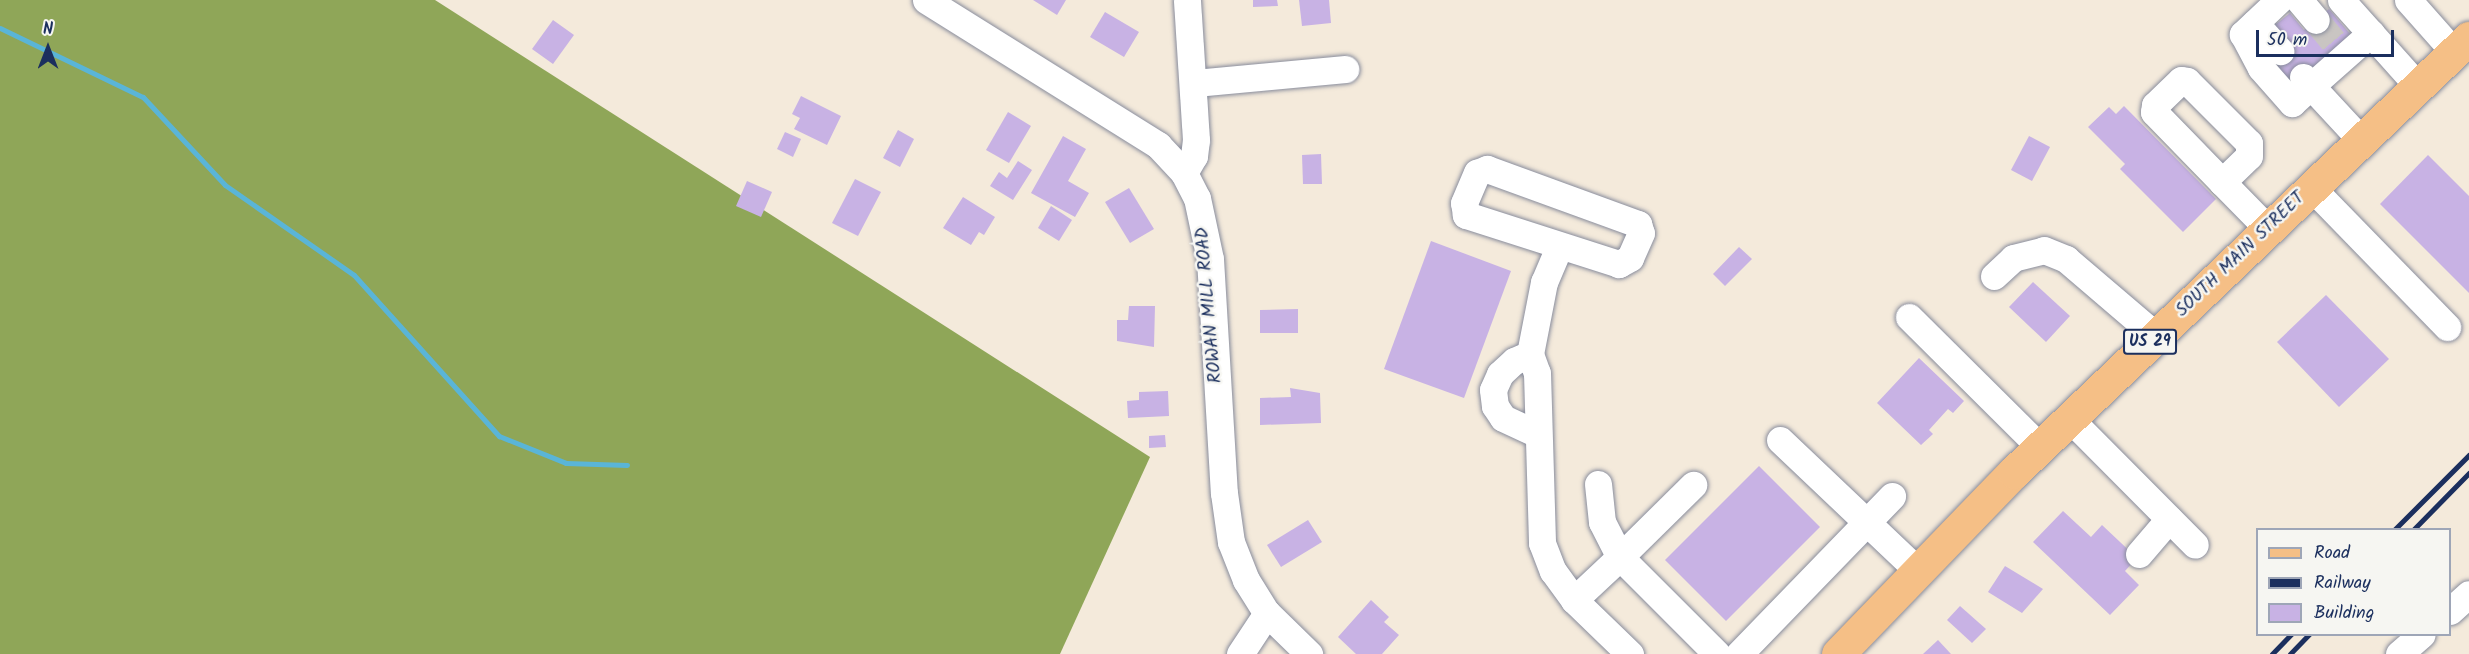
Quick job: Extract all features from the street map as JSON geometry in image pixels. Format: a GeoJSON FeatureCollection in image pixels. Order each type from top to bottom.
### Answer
{"type":"FeatureCollection","features":[{"type":"Feature","properties":{"kind":"main road","name":"SOUTH MAIN STREET"},"geometry":{"type":"LineString","coordinates":[[1838,654],[2040,447],[2461,45]]}},
{"type":"Feature","properties":{"kind":"street","name":"ROWAN MILL ROAD"},"geometry":{"type":"LineString","coordinates":[[926,0],[1144,136],[1184,173],[1197,198],[1210,260],[1224,493],[1231,542],[1246,580],[1267,613],[1309,654]]}},
{"type":"Feature","properties":{"kind":"street"},"geometry":{"type":"LineString","coordinates":[[1184,173],[1194,156],[1195,83],[1187,0]]}},
{"type":"Feature","properties":{"kind":"street"},"geometry":{"type":"LineString","coordinates":[[2279,0],[2242,34],[2261,68],[2292,103],[2307,81],[2343,51],[2371,33]]}},
{"type":"Feature","properties":{"kind":"street"},"geometry":{"type":"LineString","coordinates":[[2341,0],[2418,86]]}},
{"type":"Feature","properties":{"kind":"street"},"geometry":{"type":"LineString","coordinates":[[2408,0],[2461,45]]}},
{"type":"Feature","properties":{"kind":"street"},"geometry":{"type":"LineString","coordinates":[[2255,22],[2280,51]]}},
{"type":"Feature","properties":{"kind":"street"},"geometry":{"type":"LineString","coordinates":[[1195,83],[1345,69]]}},
{"type":"Feature","properties":{"kind":"street"},"geometry":{"type":"LineString","coordinates":[[2307,81],[2361,140]]}},
{"type":"Feature","properties":{"kind":"street"},"geometry":{"type":"LineString","coordinates":[[1487,169],[1638,224],[1641,233],[1630,258],[1619,264],[1559,247],[1466,215],[1464,203],[1477,173],[1487,169]]}},
{"type":"Feature","properties":{"kind":"street"},"geometry":{"type":"LineString","coordinates":[[2222,182],[2268,229]]}},
{"type":"Feature","properties":{"kind":"street"},"geometry":{"type":"LineString","coordinates":[[2312,188],[2447,327]]}},
{"type":"Feature","properties":{"kind":"street"},"geometry":{"type":"LineString","coordinates":[[1559,247],[1544,282],[1530,354],[1537,373],[1542,543],[1553,571],[1574,600],[1630,654]]}},
{"type":"Feature","properties":{"kind":"street"},"geometry":{"type":"LineString","coordinates":[[1994,276],[2013,258],[2044,250],[2066,259],[2156,336]]}},
{"type":"Feature","properties":{"kind":"street"},"geometry":{"type":"LineString","coordinates":[[1909,317],[2040,447]]}},
{"type":"Feature","properties":{"kind":"street"},"geometry":{"type":"LineString","coordinates":[[1530,354],[1514,361],[1500,374],[1493,390],[1495,406],[1503,418],[1538,434]]}},
{"type":"Feature","properties":{"kind":"street"},"geometry":{"type":"LineString","coordinates":[[2070,419],[2195,545]]}},
{"type":"Feature","properties":{"kind":"street"},"geometry":{"type":"LineString","coordinates":[[1780,440],[1918,571]]}},
{"type":"Feature","properties":{"kind":"street"},"geometry":{"type":"LineString","coordinates":[[1598,484],[1602,522],[1620,557],[1717,654]]}},
{"type":"Feature","properties":{"kind":"street"},"geometry":{"type":"LineString","coordinates":[[1574,600],[1693,485]]}},
{"type":"Feature","properties":{"kind":"street"},"geometry":{"type":"LineString","coordinates":[[1739,654],[1892,496]]}},
{"type":"Feature","properties":{"kind":"street"},"geometry":{"type":"LineString","coordinates":[[2139,554],[2169,519]]}},
{"type":"Feature","properties":{"kind":"street"},"geometry":{"type":"LineString","coordinates":[[2451,610],[2469,594]]}},
{"type":"Feature","properties":{"kind":"street"},"geometry":{"type":"LineString","coordinates":[[1240,654],[1267,613]]}},
{"type":"Feature","properties":{"kind":"street"},"geometry":{"type":"LineString","coordinates":[[2399,654],[2420,636]]}},
{"type":"Feature","properties":{"kind":"green space"},"geometry":{"type":"Polygon","coordinates":[[[0,0],[435,0],[1150,457],[1060,654],[0,654],[0,0]]]}},
{"type":"Feature","properties":{"kind":"building"},"geometry":{"type":"Polygon","coordinates":[[[1033,0],[1066,0],[1057,15],[1033,0]]]}},
{"type":"Feature","properties":{"kind":"building"},"geometry":{"type":"Polygon","coordinates":[[[1253,0],[1277,0],[1278,6],[1253,7],[1253,0]]]}},
{"type":"Feature","properties":{"kind":"building"},"geometry":{"type":"Polygon","coordinates":[[[1299,0],[1329,0],[1331,23],[1302,26],[1299,0]]]}},
{"type":"Feature","properties":{"kind":"building"},"geometry":{"type":"Polygon","coordinates":[[[2329,9],[2352,36],[2287,90],[2265,64],[2275,25],[2290,13],[2304,30],[2329,9]]]}},
{"type":"Feature","properties":{"kind":"building"},"geometry":{"type":"Polygon","coordinates":[[[1105,12],[1139,32],[1124,57],[1090,37],[1105,12]]]}},
{"type":"Feature","properties":{"kind":"building"},"geometry":{"type":"Polygon","coordinates":[[[553,20],[574,35],[553,64],[532,49],[553,20]]]}},
{"type":"Feature","properties":{"kind":"building"},"geometry":{"type":"Polygon","coordinates":[[[801,96],[841,116],[827,145],[794,129],[800,118],[792,114],[801,96]]]}},
{"type":"Feature","properties":{"kind":"building"},"geometry":{"type":"Polygon","coordinates":[[[2124,106],[2216,199],[2183,232],[2120,169],[2125,164],[2088,127],[2109,107],[2116,114],[2124,106]]]}},
{"type":"Feature","properties":{"kind":"building"},"geometry":{"type":"Polygon","coordinates":[[[1008,112],[1031,126],[1009,163],[986,150],[1008,112]]]}},
{"type":"Feature","properties":{"kind":"building"},"geometry":{"type":"Polygon","coordinates":[[[898,130],[914,139],[900,167],[883,158],[898,130]]]}},
{"type":"Feature","properties":{"kind":"building"},"geometry":{"type":"Polygon","coordinates":[[[785,132],[801,139],[793,157],[777,149],[785,132]]]}},
{"type":"Feature","properties":{"kind":"building"},"geometry":{"type":"Polygon","coordinates":[[[1063,136],[1086,149],[1068,181],[1089,193],[1075,217],[1031,193],[1063,136]]]}},
{"type":"Feature","properties":{"kind":"building"},"geometry":{"type":"Polygon","coordinates":[[[2029,136],[2050,147],[2032,181],[2011,170],[2029,136]]]}},
{"type":"Feature","properties":{"kind":"building"},"geometry":{"type":"Polygon","coordinates":[[[1321,154],[1322,184],[1303,184],[1302,155],[1321,154]]]}},
{"type":"Feature","properties":{"kind":"building"},"geometry":{"type":"Polygon","coordinates":[[[2428,155],[2469,196],[2469,293],[2380,204],[2428,155]]]}},
{"type":"Feature","properties":{"kind":"building"},"geometry":{"type":"Polygon","coordinates":[[[1018,161],[1032,170],[1013,200],[990,186],[999,172],[1007,178],[1018,161]]]}},
{"type":"Feature","properties":{"kind":"building"},"geometry":{"type":"Polygon","coordinates":[[[855,179],[881,192],[858,236],[832,223],[855,179]]]}},
{"type":"Feature","properties":{"kind":"building"},"geometry":{"type":"Polygon","coordinates":[[[747,181],[772,192],[761,217],[736,206],[747,181]]]}},
{"type":"Feature","properties":{"kind":"building"},"geometry":{"type":"Polygon","coordinates":[[[1129,188],[1154,229],[1130,243],[1105,202],[1129,188]]]}},
{"type":"Feature","properties":{"kind":"building"},"geometry":{"type":"Polygon","coordinates":[[[963,197],[995,217],[984,235],[979,232],[971,245],[943,228],[963,197]]]}},
{"type":"Feature","properties":{"kind":"building"},"geometry":{"type":"Polygon","coordinates":[[[1051,206],[1072,220],[1059,241],[1038,228],[1051,206]]]}},
{"type":"Feature","properties":{"kind":"building"},"geometry":{"type":"Polygon","coordinates":[[[1431,241],[1511,271],[1464,398],[1384,369],[1431,241]]]}},
{"type":"Feature","properties":{"kind":"building"},"geometry":{"type":"Polygon","coordinates":[[[1739,247],[1752,259],[1725,286],[1713,274],[1739,247]]]}},
{"type":"Feature","properties":{"kind":"building"},"geometry":{"type":"Polygon","coordinates":[[[2033,282],[2070,316],[2046,342],[2009,307],[2033,282]]]}},
{"type":"Feature","properties":{"kind":"building"},"geometry":{"type":"Polygon","coordinates":[[[2326,295],[2389,359],[2339,407],[2277,342],[2326,295]]]}},
{"type":"Feature","properties":{"kind":"building"},"geometry":{"type":"Polygon","coordinates":[[[1129,306],[1155,306],[1154,347],[1117,341],[1117,320],[1128,320],[1129,306]]]}},
{"type":"Feature","properties":{"kind":"building"},"geometry":{"type":"Polygon","coordinates":[[[1298,309],[1298,333],[1260,333],[1260,310],[1298,309]]]}},
{"type":"Feature","properties":{"kind":"building"},"geometry":{"type":"Polygon","coordinates":[[[1919,358],[1964,401],[1953,413],[1948,409],[1929,430],[1933,434],[1921,445],[1877,403],[1919,358]]]}},
{"type":"Feature","properties":{"kind":"building"},"geometry":{"type":"Polygon","coordinates":[[[1290,388],[1320,393],[1321,423],[1260,425],[1260,398],[1291,397],[1290,388]]]}},
{"type":"Feature","properties":{"kind":"building"},"geometry":{"type":"Polygon","coordinates":[[[1168,391],[1169,416],[1128,418],[1127,401],[1139,400],[1139,392],[1168,391]]]}},
{"type":"Feature","properties":{"kind":"building"},"geometry":{"type":"Polygon","coordinates":[[[1165,435],[1166,447],[1149,448],[1149,436],[1165,435]]]}},
{"type":"Feature","properties":{"kind":"building"},"geometry":{"type":"Polygon","coordinates":[[[1759,466],[1820,527],[1726,621],[1665,560],[1759,466]]]}},
{"type":"Feature","properties":{"kind":"building"},"geometry":{"type":"Polygon","coordinates":[[[2063,511],[2091,537],[2102,525],[2137,558],[2125,571],[2139,585],[2110,615],[2033,542],[2063,511]]]}},
{"type":"Feature","properties":{"kind":"building"},"geometry":{"type":"Polygon","coordinates":[[[1308,520],[1322,542],[1281,567],[1267,545],[1308,520]]]}},
{"type":"Feature","properties":{"kind":"building"},"geometry":{"type":"Polygon","coordinates":[[[2005,566],[2043,589],[2022,613],[1988,592],[2005,566]]]}},
{"type":"Feature","properties":{"kind":"building"},"geometry":{"type":"Polygon","coordinates":[[[1371,600],[1389,617],[1384,622],[1399,635],[1382,654],[1356,654],[1338,637],[1371,600]]]}},
{"type":"Feature","properties":{"kind":"building"},"geometry":{"type":"Polygon","coordinates":[[[1960,606],[1986,629],[1972,643],[1947,620],[1960,606]]]}},
{"type":"Feature","properties":{"kind":"building"},"geometry":{"type":"Polygon","coordinates":[[[1938,640],[1951,654],[1923,654],[1938,640]]]}},
{"type":"Feature","properties":{"kind":"waterway"},"geometry":{"type":"LineString","coordinates":[[0,28],[143,97],[225,185],[354,275],[499,436],[566,463],[627,465]]}},
{"type":"Feature","properties":{"kind":"tunnel"},"geometry":{"type":"LineString","coordinates":[[2316,20],[2339,47]]}},
{"type":"Feature","properties":{"kind":"railway"},"geometry":{"type":"LineString","coordinates":[[2396,528],[2469,455]]}},
{"type":"Feature","properties":{"kind":"railway"},"geometry":{"type":"LineString","coordinates":[[2415,528],[2469,473]]}},
{"type":"Feature","properties":{"kind":"railway"},"geometry":{"type":"LineString","coordinates":[[2272,654],[2289,636]]}},
{"type":"Feature","properties":{"kind":"railway"},"geometry":{"type":"LineString","coordinates":[[2290,654],[2307,636]]}}]}
